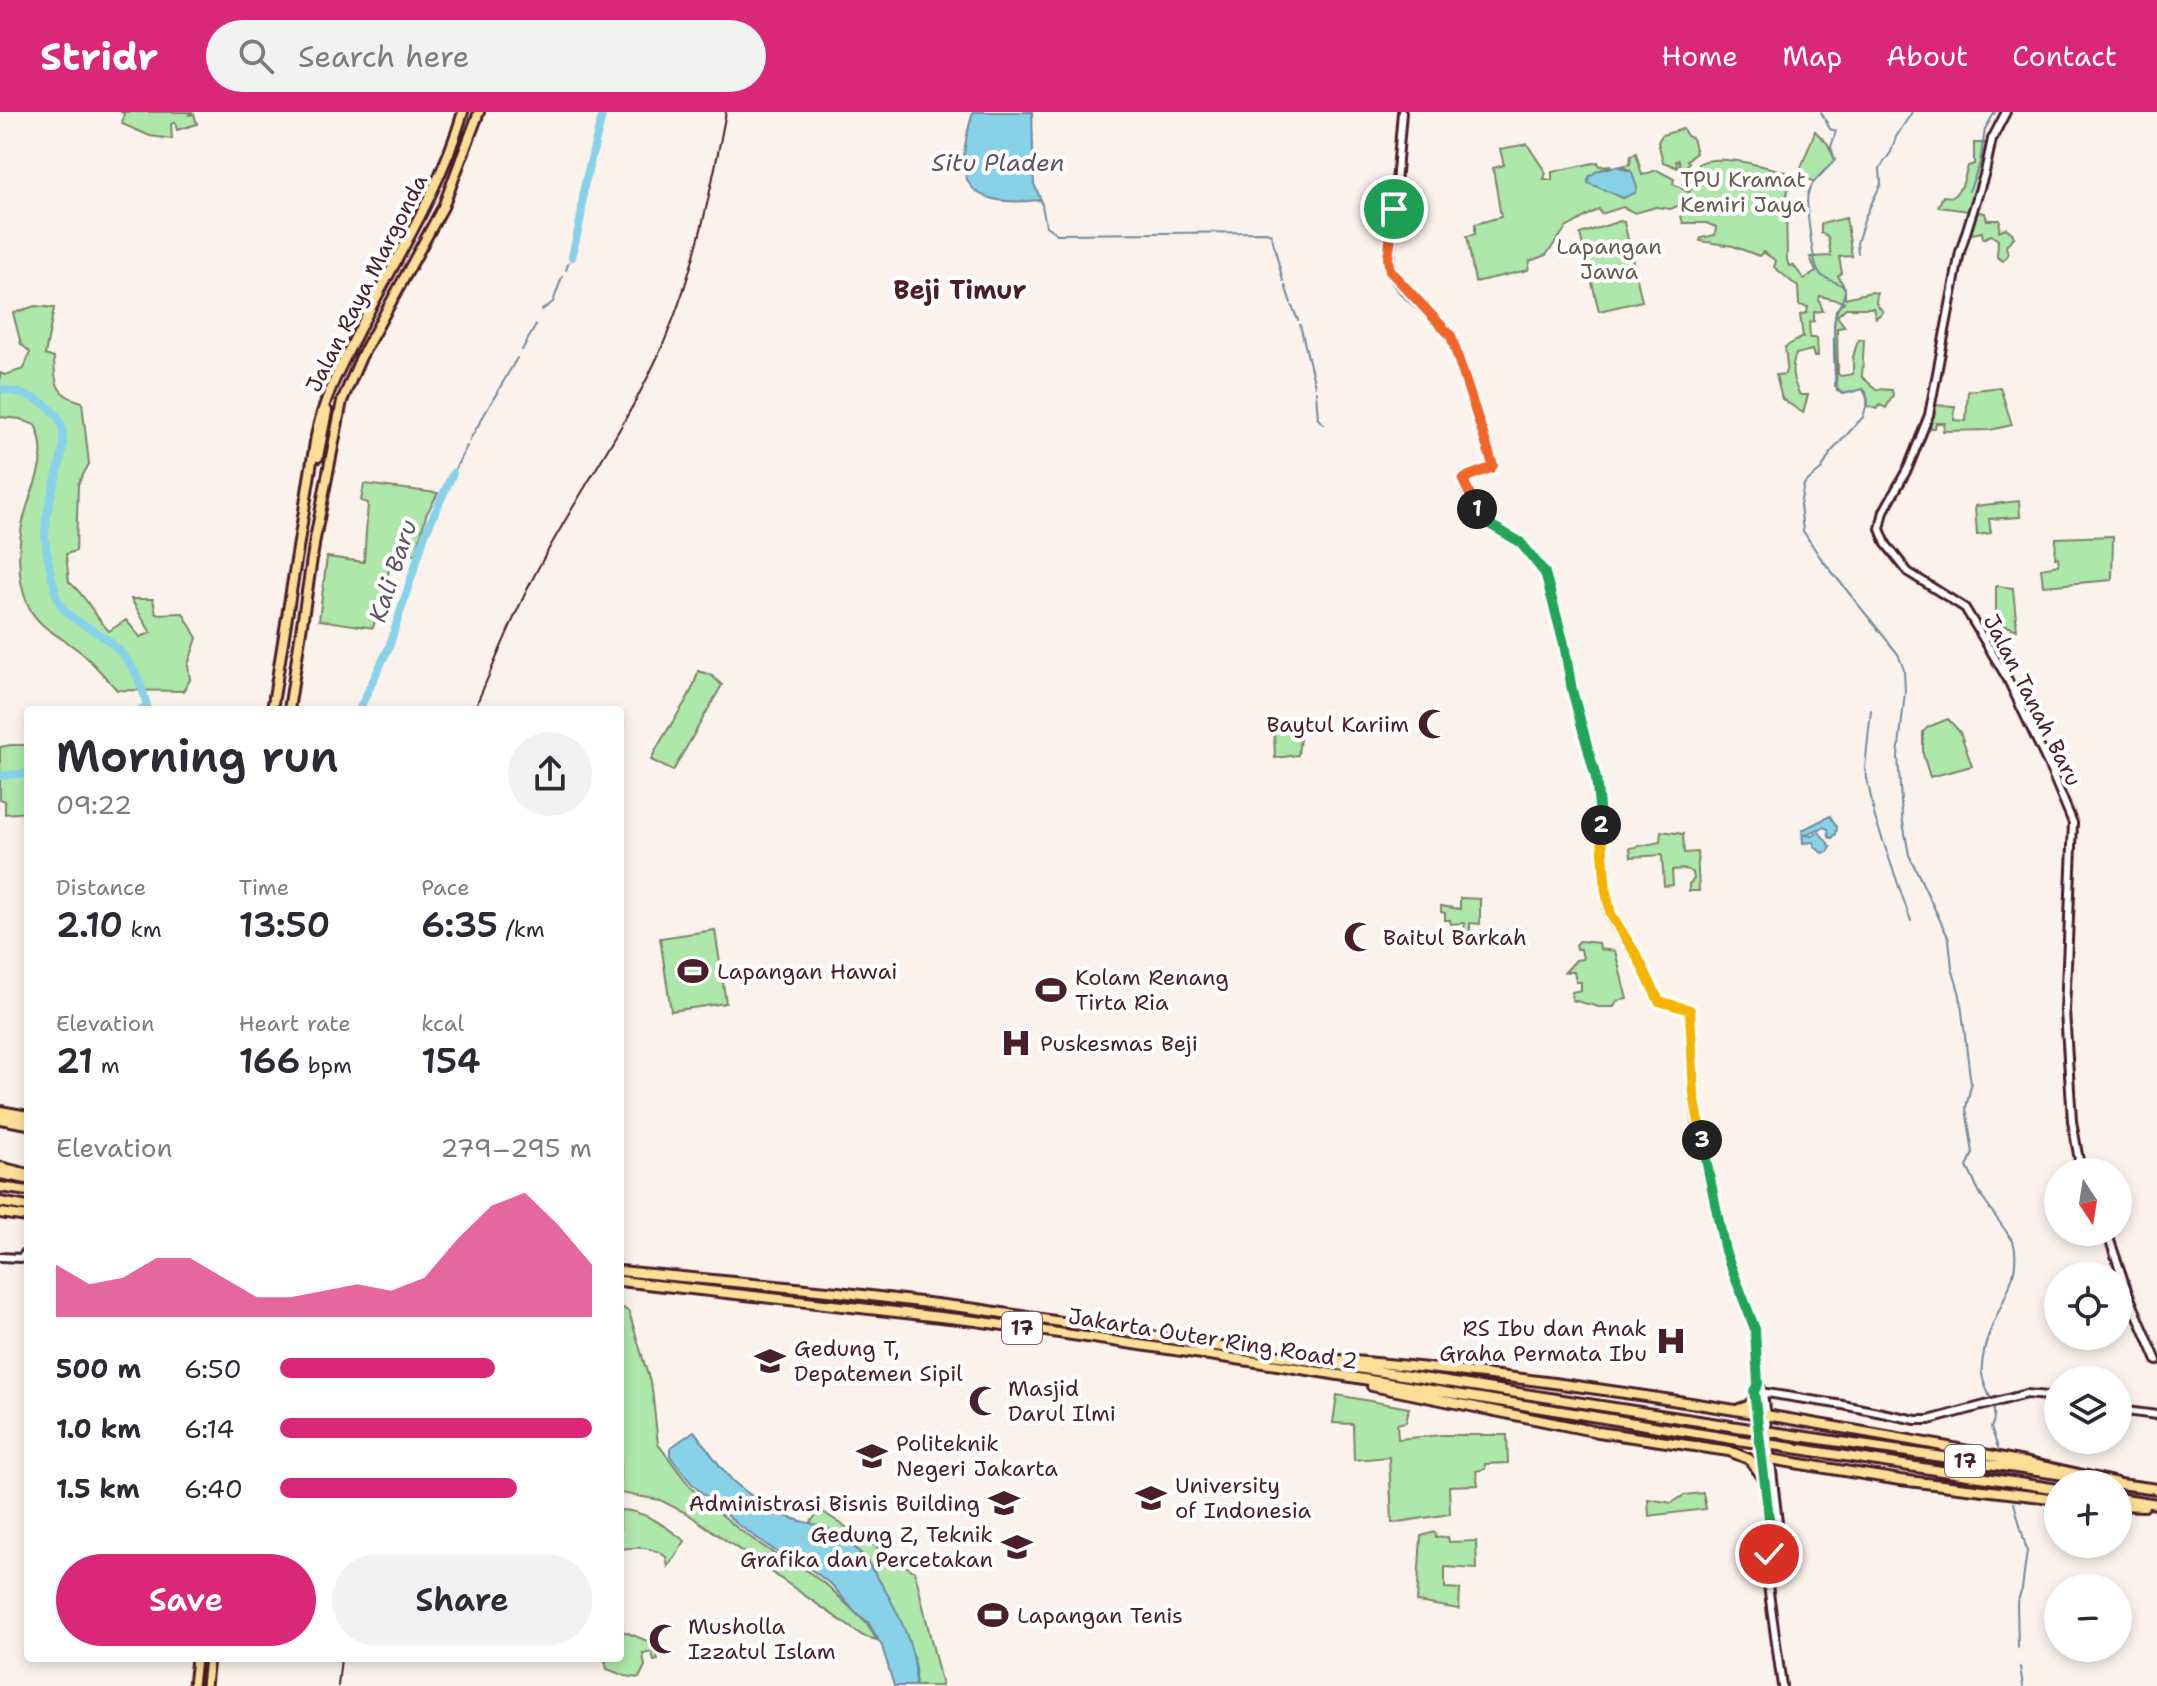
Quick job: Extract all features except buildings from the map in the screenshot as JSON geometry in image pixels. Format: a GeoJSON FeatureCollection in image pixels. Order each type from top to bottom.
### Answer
{"type":"FeatureCollection","features":[{"type":"Feature","properties":{"kind":"highway","name":"Jalan Raya Margonda"},"geometry":{"type":"LineString","coordinates":[[436,204],[465,112]]}},
{"type":"Feature","properties":{"kind":"highway","name":"Jalan Raya Margonda"},"geometry":{"type":"LineString","coordinates":[[275,706],[319,436],[331,398],[436,204],[466,143],[476,112]]}},
{"type":"Feature","properties":{"kind":"highway","name":"Jalan Raya Margonda"},"geometry":{"type":"LineString","coordinates":[[287,706],[333,415],[356,352]]}},
{"type":"Feature","properties":{"kind":"highway"},"geometry":{"type":"LineString","coordinates":[[0,1111],[24,1115]]}},
{"type":"Feature","properties":{"kind":"highway"},"geometry":{"type":"LineString","coordinates":[[0,1119],[24,1123]]}},
{"type":"Feature","properties":{"kind":"highway"},"geometry":{"type":"LineString","coordinates":[[0,1167],[24,1175]]}},
{"type":"Feature","properties":{"kind":"highway"},"geometry":{"type":"LineString","coordinates":[[0,1174],[24,1176]]}},
{"type":"Feature","properties":{"kind":"highway"},"geometry":{"type":"LineString","coordinates":[[0,1188],[24,1191]]}},
{"type":"Feature","properties":{"kind":"highway"},"geometry":{"type":"LineString","coordinates":[[0,1202],[24,1206]]}},
{"type":"Feature","properties":{"kind":"highway"},"geometry":{"type":"LineString","coordinates":[[0,1213],[24,1216]]}},
{"type":"Feature","properties":{"kind":"highway","name":"17"},"geometry":{"type":"LineString","coordinates":[[624,1271],[947,1305],[1277,1360]]}},
{"type":"Feature","properties":{"kind":"highway","name":"Jakarta Outer Ring Road 2"},"geometry":{"type":"LineString","coordinates":[[624,1281],[976,1321],[1277,1360],[1750,1429]]}},
{"type":"Feature","properties":{"kind":"highway"},"geometry":{"type":"LineString","coordinates":[[1277,1360],[1424,1367],[1730,1409],[1962,1448],[2059,1470]]}},
{"type":"Feature","properties":{"kind":"highway"},"geometry":{"type":"LineString","coordinates":[[1277,1360],[1552,1423],[1729,1451],[1749,1459],[1763,1477]]}},
{"type":"Feature","properties":{"kind":"highway","name":"Jakarta Outer Ring Road 2"},"geometry":{"type":"LineString","coordinates":[[1277,1360],[1751,1442]]}},
{"type":"Feature","properties":{"kind":"highway"},"geometry":{"type":"LineString","coordinates":[[1730,1409],[1748,1406],[1755,1392]]}},
{"type":"Feature","properties":{"kind":"highway","name":"17"},"geometry":{"type":"LineString","coordinates":[[1772,1432],[2044,1472]]}},
{"type":"Feature","properties":{"kind":"highway","name":"17"},"geometry":{"type":"LineString","coordinates":[[1774,1445],[2044,1487]]}},
{"type":"Feature","properties":{"kind":"highway"},"geometry":{"type":"LineString","coordinates":[[1770,1459],[1900,1480],[2044,1497]]}},
{"type":"Feature","properties":{"kind":"highway","name":"17"},"geometry":{"type":"LineString","coordinates":[[2132,1485],[2157,1489]]}},
{"type":"Feature","properties":{"kind":"highway"},"geometry":{"type":"LineString","coordinates":[[2132,1501],[2157,1505]]}},
{"type":"Feature","properties":{"kind":"highway"},"geometry":{"type":"LineString","coordinates":[[2132,1505],[2157,1505]]}},
{"type":"Feature","properties":{"kind":"main road"},"geometry":{"type":"LineString","coordinates":[[193,1686],[196,1662]]}},
{"type":"Feature","properties":{"kind":"main road"},"geometry":{"type":"LineString","coordinates":[[206,1686],[209,1662]]}},
{"type":"Feature","properties":{"kind":"street"},"geometry":{"type":"LineString","coordinates":[[1402,112],[1389,267],[1395,279],[1451,336],[1492,467],[1466,477],[1464,483],[1481,516],[1520,542],[1539,563],[1547,581],[1596,778],[1606,892],[1611,915],[1637,956],[1659,1001],[1690,1009],[1695,1106],[1720,1232],[1755,1329],[1755,1392],[1770,1459],[1778,1523],[1767,1578],[1782,1686]]}},
{"type":"Feature","properties":{"kind":"street","name":"Jalan Tanah Baru"},"geometry":{"type":"LineString","coordinates":[[2006,112],[1992,139],[1960,252],[1929,415],[1908,468],[1884,511],[1880,529],[1897,560],[1908,572],[1965,608],[2007,678],[2071,818],[2074,833],[2065,1011],[2072,1121],[2079,1158]]}},
{"type":"Feature","properties":{"kind":"street"},"geometry":{"type":"LineString","coordinates":[[2112,1246],[2157,1361]]}},
{"type":"Feature","properties":{"kind":"street"},"geometry":{"type":"LineString","coordinates":[[0,1257],[21,1258],[24,1255]]}},
{"type":"Feature","properties":{"kind":"street"},"geometry":{"type":"LineString","coordinates":[[1755,1392],[1916,1420],[1929,1420],[1950,1412],[2034,1393],[2044,1395]]}},
{"type":"Feature","properties":{"kind":"street"},"geometry":{"type":"LineString","coordinates":[[1763,1392],[1760,1414],[1763,1477],[1772,1544]]}},
{"type":"Feature","properties":{"kind":"street"},"geometry":{"type":"LineString","coordinates":[[2132,1412],[2157,1415]]}},
{"type":"Feature","properties":{"kind":"street"},"geometry":{"type":"LineString","coordinates":[[1768,1524],[1778,1523]]}},
{"type":"Feature","properties":{"kind":"green space"},"geometry":{"type":"Polygon","coordinates":[[[121,112],[192,112],[188,115],[194,114],[197,124],[177,130],[175,122],[171,124],[172,139],[150,136],[122,124],[124,114],[121,112]]]}},
{"type":"Feature","properties":{"kind":"green space"},"geometry":{"type":"Polygon","coordinates":[[[1683,129],[1692,138],[1696,153],[1687,160],[1686,168],[1680,166],[1679,160],[1676,161],[1678,168],[1663,162],[1658,142],[1662,135],[1683,129]]]}},
{"type":"Feature","properties":{"kind":"green space"},"geometry":{"type":"Polygon","coordinates":[[[1815,131],[1828,144],[1835,160],[1814,182],[1799,173],[1815,131]]]}},
{"type":"Feature","properties":{"kind":"green space"},"geometry":{"type":"Polygon","coordinates":[[[1974,143],[1986,143],[1969,211],[1938,207],[1943,196],[1953,197],[1962,186],[1968,166],[1974,164],[1974,143]]]}},
{"type":"Feature","properties":{"kind":"green space","name":"TPU Kramat Kemiri Jaya"},"geometry":{"type":"Polygon","coordinates":[[[1527,144],[1546,173],[1544,179],[1552,180],[1552,172],[1598,162],[1599,166],[1612,165],[1597,171],[1588,180],[1623,198],[1630,170],[1621,166],[1630,164],[1631,155],[1636,153],[1642,175],[1657,170],[1674,179],[1673,184],[1689,192],[1698,180],[1698,164],[1707,161],[1731,160],[1793,174],[1786,197],[1789,266],[1793,265],[1804,279],[1816,272],[1810,257],[1831,256],[1828,237],[1821,233],[1821,224],[1846,218],[1852,256],[1839,257],[1842,273],[1838,276],[1845,288],[1845,298],[1877,293],[1876,303],[1883,312],[1876,318],[1873,308],[1846,308],[1837,316],[1845,327],[1837,328],[1838,374],[1853,374],[1853,357],[1858,340],[1864,339],[1862,377],[1876,389],[1892,390],[1893,395],[1886,408],[1868,406],[1863,389],[1844,394],[1837,391],[1834,325],[1836,310],[1844,302],[1820,296],[1823,311],[1814,312],[1814,321],[1809,323],[1810,338],[1817,338],[1818,356],[1814,357],[1812,350],[1796,354],[1793,365],[1797,390],[1800,395],[1808,395],[1803,413],[1782,399],[1776,375],[1785,374],[1785,347],[1803,337],[1800,315],[1807,313],[1808,307],[1799,305],[1798,287],[1774,267],[1776,261],[1763,252],[1759,256],[1733,246],[1700,241],[1701,238],[1715,235],[1716,227],[1706,223],[1683,223],[1681,216],[1687,211],[1683,204],[1670,209],[1656,207],[1635,213],[1623,207],[1601,214],[1599,209],[1566,228],[1546,255],[1530,261],[1528,270],[1475,282],[1467,236],[1475,234],[1475,224],[1501,217],[1493,168],[1504,165],[1500,149],[1527,144]]]}},
{"type":"Feature","properties":{"kind":"green space"},"geometry":{"type":"Polygon","coordinates":[[[1974,212],[1977,215],[1979,212],[1985,213],[1987,220],[2000,220],[1999,231],[2006,228],[2012,233],[2014,237],[2006,246],[2008,255],[2003,261],[1997,257],[1998,240],[1991,235],[1983,239],[1982,232],[1972,234],[1969,231],[1974,212]]]}},
{"type":"Feature","properties":{"kind":"green space","name":"Lapangan Jawa"},"geometry":{"type":"Polygon","coordinates":[[[1624,222],[1642,301],[1599,311],[1580,234],[1624,222]]]}},
{"type":"Feature","properties":{"kind":"green space"},"geometry":{"type":"Polygon","coordinates":[[[35,306],[54,308],[45,355],[54,358],[58,387],[66,396],[82,402],[89,464],[78,484],[76,551],[66,554],[69,582],[109,631],[126,620],[140,637],[151,633],[131,599],[153,599],[156,614],[183,613],[197,638],[188,665],[190,680],[183,691],[117,690],[83,654],[39,621],[28,605],[22,588],[20,541],[40,465],[40,439],[35,425],[20,419],[0,417],[0,373],[5,375],[24,369],[30,352],[21,344],[13,313],[35,306]]]}},
{"type":"Feature","properties":{"kind":"green space"},"geometry":{"type":"Polygon","coordinates":[[[2000,387],[2012,425],[1990,430],[1943,431],[1945,423],[1936,423],[1935,428],[1927,428],[1931,405],[1955,406],[1954,420],[1966,421],[1968,391],[2000,387]]]}},
{"type":"Feature","properties":{"kind":"green space"},"geometry":{"type":"Polygon","coordinates":[[[364,484],[438,493],[426,515],[416,554],[394,552],[373,628],[319,620],[327,557],[364,562],[368,503],[361,501],[364,484]]]}},
{"type":"Feature","properties":{"kind":"green space"},"geometry":{"type":"Polygon","coordinates":[[[2019,501],[2020,517],[1989,519],[1991,533],[1977,535],[1975,506],[2019,501]]]}},
{"type":"Feature","properties":{"kind":"green space"},"geometry":{"type":"Polygon","coordinates":[[[2113,536],[2112,580],[2043,586],[2041,568],[2059,565],[2058,557],[2055,558],[2056,538],[2113,536]]]}},
{"type":"Feature","properties":{"kind":"green space"},"geometry":{"type":"Polygon","coordinates":[[[1996,586],[2013,588],[2017,630],[1996,622],[1996,586]]]}},
{"type":"Feature","properties":{"kind":"green space"},"geometry":{"type":"Polygon","coordinates":[[[698,671],[711,675],[722,685],[673,771],[651,760],[690,693],[698,671]]]}},
{"type":"Feature","properties":{"kind":"green space"},"geometry":{"type":"Polygon","coordinates":[[[1948,719],[1960,732],[1972,766],[1930,777],[1923,754],[1923,732],[1948,719]]]}},
{"type":"Feature","properties":{"kind":"green space"},"geometry":{"type":"Polygon","coordinates":[[[1301,728],[1298,755],[1275,758],[1274,732],[1301,728]]]}},
{"type":"Feature","properties":{"kind":"green space"},"geometry":{"type":"Polygon","coordinates":[[[24,745],[24,812],[5,814],[5,801],[0,799],[0,747],[24,745]]]}},
{"type":"Feature","properties":{"kind":"green space"},"geometry":{"type":"Polygon","coordinates":[[[1661,831],[1683,834],[1684,853],[1697,852],[1699,891],[1689,891],[1689,884],[1694,879],[1693,873],[1686,869],[1672,870],[1673,885],[1664,886],[1662,855],[1631,857],[1630,848],[1660,842],[1661,831]]]}},
{"type":"Feature","properties":{"kind":"green space"},"geometry":{"type":"Polygon","coordinates":[[[1460,898],[1480,899],[1480,924],[1470,923],[1470,937],[1465,937],[1464,923],[1451,924],[1450,920],[1445,920],[1445,913],[1441,912],[1441,906],[1460,909],[1460,898]]]}},
{"type":"Feature","properties":{"kind":"green space","name":"Lapangan Hawai"},"geometry":{"type":"Polygon","coordinates":[[[715,930],[726,1003],[671,1011],[660,938],[715,930]]]}},
{"type":"Feature","properties":{"kind":"green space"},"geometry":{"type":"Polygon","coordinates":[[[1579,941],[1599,943],[1600,949],[1615,951],[1627,999],[1617,1001],[1614,1007],[1599,1007],[1572,1000],[1572,992],[1581,990],[1581,982],[1576,982],[1574,972],[1565,972],[1576,960],[1583,959],[1581,949],[1577,949],[1576,945],[1579,941]]]}},
{"type":"Feature","properties":{"kind":"green space"},"geometry":{"type":"Polygon","coordinates":[[[624,1309],[629,1312],[652,1389],[658,1444],[692,1489],[737,1528],[829,1587],[867,1624],[877,1640],[863,1636],[688,1514],[660,1500],[624,1494],[624,1309]]]}},
{"type":"Feature","properties":{"kind":"green space"},"geometry":{"type":"Polygon","coordinates":[[[1337,1395],[1409,1408],[1406,1422],[1397,1424],[1398,1439],[1507,1435],[1508,1463],[1485,1464],[1485,1469],[1476,1471],[1478,1485],[1449,1486],[1450,1514],[1392,1523],[1389,1457],[1354,1460],[1353,1424],[1333,1423],[1337,1395]]]}},
{"type":"Feature","properties":{"kind":"green space"},"geometry":{"type":"Polygon","coordinates":[[[1703,1493],[1706,1509],[1649,1516],[1648,1499],[1672,1503],[1684,1495],[1703,1493]]]}},
{"type":"Feature","properties":{"kind":"green space"},"geometry":{"type":"Polygon","coordinates":[[[624,1510],[647,1516],[685,1541],[668,1567],[666,1557],[650,1549],[624,1549],[624,1510]]]}},
{"type":"Feature","properties":{"kind":"green space"},"geometry":{"type":"Polygon","coordinates":[[[820,1510],[915,1572],[942,1686],[914,1686],[916,1682],[905,1644],[881,1585],[859,1551],[845,1538],[810,1523],[820,1510]]]}},
{"type":"Feature","properties":{"kind":"green space"},"geometry":{"type":"Polygon","coordinates":[[[1435,1532],[1436,1538],[1448,1537],[1449,1542],[1476,1541],[1477,1569],[1445,1567],[1445,1588],[1460,1589],[1459,1609],[1417,1602],[1421,1536],[1435,1532]]]}},
{"type":"Feature","properties":{"kind":"green space"},"geometry":{"type":"Polygon","coordinates":[[[624,1632],[655,1644],[658,1660],[654,1661],[652,1652],[643,1654],[645,1666],[639,1678],[607,1669],[605,1662],[624,1662],[624,1632]]]}},
{"type":"Feature","properties":{"kind":"water","name":"Situ Pladen"},"geometry":{"type":"Polygon","coordinates":[[[973,112],[1032,112],[1034,184],[1041,200],[995,199],[980,194],[970,185],[965,173],[964,156],[973,112]]]}},
{"type":"Feature","properties":{"kind":"water"},"geometry":{"type":"Polygon","coordinates":[[[1616,166],[1632,172],[1637,188],[1635,193],[1623,198],[1588,183],[1589,177],[1597,171],[1616,166]]]}},
{"type":"Feature","properties":{"kind":"water"},"geometry":{"type":"Polygon","coordinates":[[[1830,816],[1837,827],[1832,838],[1824,827],[1804,835],[1812,836],[1819,832],[1831,847],[1828,852],[1822,853],[1814,842],[1803,843],[1802,830],[1830,816]]]}},
{"type":"Feature","properties":{"kind":"water"},"geometry":{"type":"Polygon","coordinates":[[[694,1431],[727,1475],[749,1494],[783,1515],[839,1534],[858,1551],[883,1586],[905,1630],[912,1651],[914,1686],[894,1686],[882,1646],[868,1622],[832,1585],[798,1560],[777,1552],[737,1524],[692,1484],[670,1456],[670,1448],[694,1431]]]}},
{"type":"Feature","properties":{"kind":"waterway","name":"Kali Baru"},"geometry":{"type":"LineString","coordinates":[[572,257],[584,187],[603,112]]}},
{"type":"Feature","properties":{"kind":"waterway"},"geometry":{"type":"LineString","coordinates":[[1821,112],[1830,129],[1836,131],[1831,147],[1835,160],[1816,180],[1808,194],[1812,247],[1819,273],[1845,288],[1834,327],[1835,386],[1842,394],[1863,389],[1868,400],[1863,417],[1831,452],[1822,469],[1804,484],[1800,505],[1803,531],[1820,557],[1898,654],[1904,670],[1905,692],[1898,756],[1902,817],[1909,855],[1949,939],[1952,968],[1960,995],[1971,1085],[1966,1108],[1973,1153],[1967,1167],[1983,1199],[2013,1241],[2015,1254],[2012,1280],[1990,1331],[1982,1367],[1993,1407],[1991,1428],[1998,1448]]}},
{"type":"Feature","properties":{"kind":"waterway"},"geometry":{"type":"LineString","coordinates":[[1858,253],[1857,243],[1865,217],[1881,184],[1880,168],[1912,112]]}},
{"type":"Feature","properties":{"kind":"waterway"},"geometry":{"type":"LineString","coordinates":[[1969,191],[1980,163],[1985,129],[1995,112]]}},
{"type":"Feature","properties":{"kind":"waterway"},"geometry":{"type":"LineString","coordinates":[[1041,200],[1046,226],[1057,234],[1266,232],[1271,234],[1283,281]]}},
{"type":"Feature","properties":{"kind":"waterway","name":"Kali Baru"},"geometry":{"type":"LineString","coordinates":[[566,270],[569,262]]}},
{"type":"Feature","properties":{"kind":"waterway","name":"Kali Baru"},"geometry":{"type":"LineString","coordinates":[[542,310],[553,302],[562,277]]}},
{"type":"Feature","properties":{"kind":"waterway"},"geometry":{"type":"LineString","coordinates":[[1285,285],[1291,303]]}},
{"type":"Feature","properties":{"kind":"waterway"},"geometry":{"type":"LineString","coordinates":[[1292,306],[1298,320]]}},
{"type":"Feature","properties":{"kind":"waterway","name":"Kali Baru"},"geometry":{"type":"LineString","coordinates":[[522,350],[536,325]]}},
{"type":"Feature","properties":{"kind":"waterway"},"geometry":{"type":"LineString","coordinates":[[1300,325],[1315,386]]}},
{"type":"Feature","properties":{"kind":"waterway","name":"Kali Baru"},"geometry":{"type":"LineString","coordinates":[[469,441],[517,358]]}},
{"type":"Feature","properties":{"kind":"waterway"},"geometry":{"type":"LineString","coordinates":[[0,389],[33,398],[53,411],[62,427],[63,446],[47,513],[45,537],[55,591],[69,615],[115,646],[128,661],[137,676],[146,706]]}},
{"type":"Feature","properties":{"kind":"waterway"},"geometry":{"type":"LineString","coordinates":[[1316,391],[1318,419],[1324,424]]}},
{"type":"Feature","properties":{"kind":"waterway","name":"Kali Baru"},"geometry":{"type":"LineString","coordinates":[[453,473],[467,446]]}},
{"type":"Feature","properties":{"kind":"waterway","name":"Kali Baru"},"geometry":{"type":"LineString","coordinates":[[361,706],[389,647],[426,532],[453,473]]}},
{"type":"Feature","properties":{"kind":"waterway"},"geometry":{"type":"LineString","coordinates":[[1871,710],[1865,768],[1875,818],[1911,921]]}},
{"type":"Feature","properties":{"kind":"waterway"},"geometry":{"type":"LineString","coordinates":[[0,776],[24,773]]}},
{"type":"Feature","properties":{"kind":"waterway"},"geometry":{"type":"LineString","coordinates":[[2014,1503],[2027,1551],[2017,1603],[2018,1648]]}},
{"type":"Feature","properties":{"kind":"waterway"},"geometry":{"type":"LineString","coordinates":[[2020,1667],[2023,1686]]}},
{"type":"Feature","properties":{"kind":"railway"},"geometry":{"type":"LineString","coordinates":[[476,706],[531,582],[628,415],[670,328],[699,237],[726,112]]}},
{"type":"Feature","properties":{"kind":"railway"},"geometry":{"type":"LineString","coordinates":[[338,1686],[341,1662]]}},
{"type":"Feature","properties":{"kind":"place","name":"Baytul Kariim"},"geometry":{"type":"Point","coordinates":[1433,724]}},
{"type":"Feature","properties":{"kind":"place","name":"Baitul Barkah"},"geometry":{"type":"Point","coordinates":[1359,937]}},
{"type":"Feature","properties":{"kind":"place","name":"Lapangan Hawai"},"geometry":{"type":"Point","coordinates":[693,971]}},
{"type":"Feature","properties":{"kind":"place","name":"Kolam Renang Tirta Ria"},"geometry":{"type":"Point","coordinates":[1051,990]}},
{"type":"Feature","properties":{"kind":"place","name":"Puskesmas Beji"},"geometry":{"type":"Point","coordinates":[1016,1043]}},
{"type":"Feature","properties":{"kind":"place","name":"RS Ibu dan Anak Graha Permata Ibu"},"geometry":{"type":"Point","coordinates":[1671,1341]}},
{"type":"Feature","properties":{"kind":"place","name":"Gedung T, Depatemen Sipil"},"geometry":{"type":"Point","coordinates":[770,1361]}},
{"type":"Feature","properties":{"kind":"place","name":"Masjid Darul Ilmi"},"geometry":{"type":"Point","coordinates":[984,1401]}},
{"type":"Feature","properties":{"kind":"place","name":"Politeknik Negeri Jakarta"},"geometry":{"type":"Point","coordinates":[872,1456]}},
{"type":"Feature","properties":{"kind":"place","name":"University of Indonesia"},"geometry":{"type":"Point","coordinates":[1151,1498]}},
{"type":"Feature","properties":{"kind":"place","name":"Administrasi Bisnis Building"},"geometry":{"type":"Point","coordinates":[1004,1503]}},
{"type":"Feature","properties":{"kind":"place","name":"Gedung Z, Teknik Grafika dan Percetakan"},"geometry":{"type":"Point","coordinates":[1017,1547]}},
{"type":"Feature","properties":{"kind":"place","name":"Lapangan Tenis"},"geometry":{"type":"Point","coordinates":[993,1615]}},
{"type":"Feature","properties":{"kind":"place","name":"Musholla Izzatul Islam"},"geometry":{"type":"Point","coordinates":[664,1639]}},
{"type":"Feature","properties":{"kind":"district","name":"Beji Timur"},"geometry":{"type":"Point","coordinates":[960,290]}},
{"type":"Feature","properties":{"kind":"route"},"geometry":{"type":"LineString","coordinates":[[1394,209],[1388,259],[1390,271],[1451,336],[1493,465],[1465,478],[1466,490],[1484,519],[1516,538],[1539,563],[1550,589],[1572,690],[1596,778],[1608,908],[1659,1001],[1690,1010],[1695,1106],[1720,1232],[1755,1329],[1758,1384],[1754,1391],[1772,1544],[1769,1554]]}}]}
